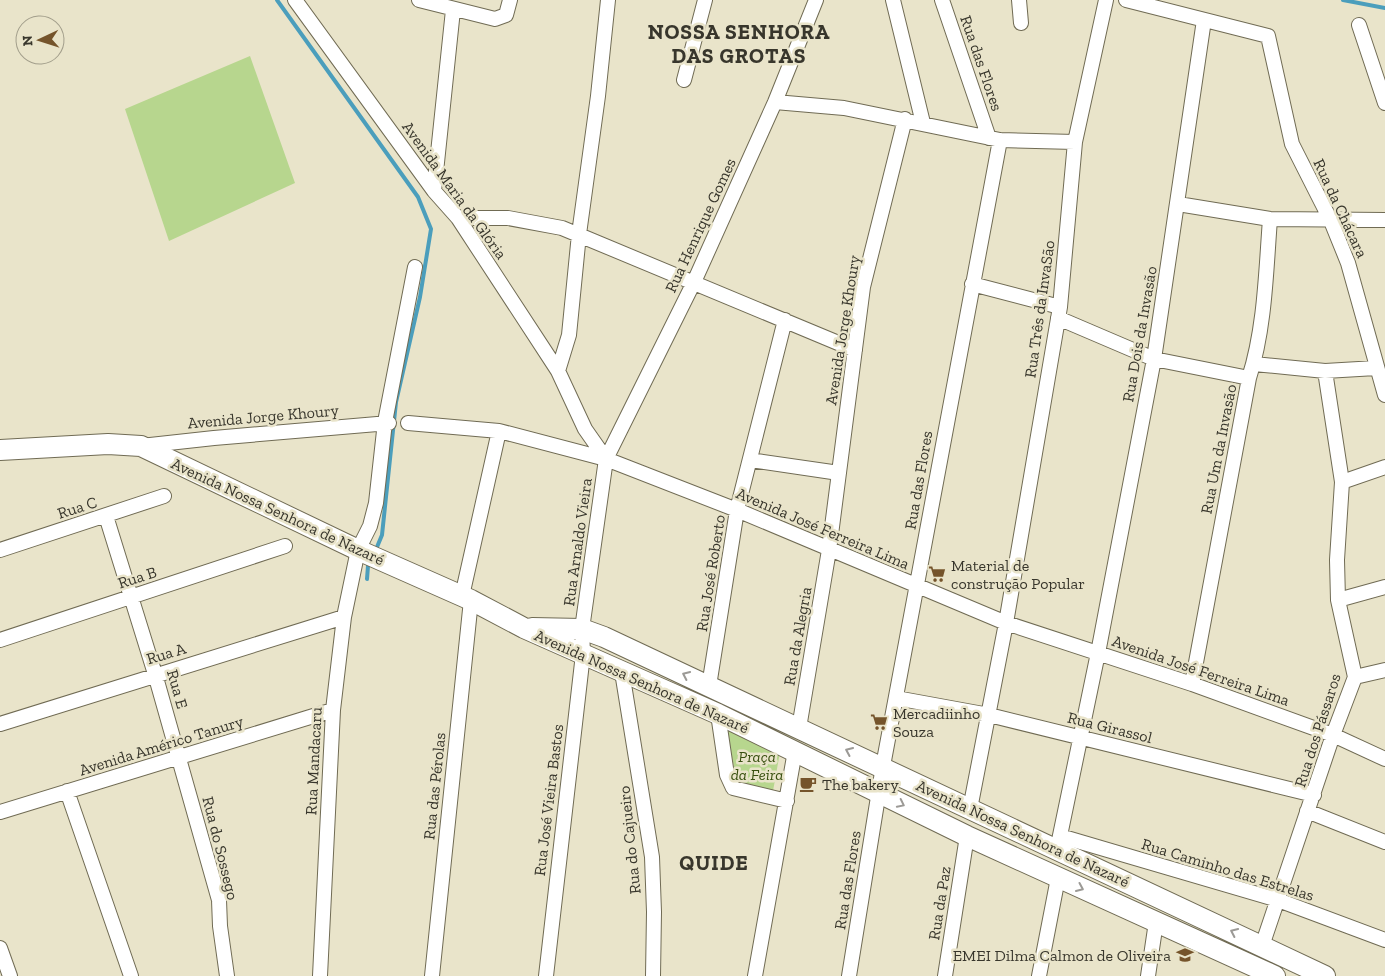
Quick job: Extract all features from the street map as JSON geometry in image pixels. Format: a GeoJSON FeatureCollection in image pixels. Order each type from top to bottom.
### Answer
{"type":"FeatureCollection","features":[{"type":"Feature","properties":{"kind":"street","name":"Avenida Maria da Glória"},"geometry":{"type":"LineString","coordinates":[[295,0],[434,191],[458,218],[558,371],[585,429],[606,460]]}},
{"type":"Feature","properties":{"kind":"street"},"geometry":{"type":"LineString","coordinates":[[419,0],[453,10],[485,17],[501,18],[506,15],[510,0]]}},
{"type":"Feature","properties":{"kind":"street"},"geometry":{"type":"LineString","coordinates":[[558,371],[569,335],[579,234],[598,96],[608,0]]}},
{"type":"Feature","properties":{"kind":"street"},"geometry":{"type":"LineString","coordinates":[[684,80],[705,0]]}},
{"type":"Feature","properties":{"kind":"street","name":"Rua Henrique Gomes"},"geometry":{"type":"LineString","coordinates":[[606,460],[694,282],[775,102],[816,0]]}},
{"type":"Feature","properties":{"kind":"street"},"geometry":{"type":"LineString","coordinates":[[893,0],[923,123]]}},
{"type":"Feature","properties":{"kind":"street","name":"Rua das Flores"},"geometry":{"type":"LineString","coordinates":[[849,976],[883,766],[972,284],[994,139],[942,0]]}},
{"type":"Feature","properties":{"kind":"street"},"geometry":{"type":"LineString","coordinates":[[1019,0],[1022,23]]}},
{"type":"Feature","properties":{"kind":"street","name":"Rua Três da InvaSão"},"geometry":{"type":"LineString","coordinates":[[1006,623],[1059,313],[1075,142],[1106,0]]}},
{"type":"Feature","properties":{"kind":"street"},"geometry":{"type":"LineString","coordinates":[[1126,0],[1204,20]]}},
{"type":"Feature","properties":{"kind":"street"},"geometry":{"type":"LineString","coordinates":[[434,191],[453,10]]}},
{"type":"Feature","properties":{"kind":"street","name":"Rua da Chácara"},"geometry":{"type":"LineString","coordinates":[[1204,20],[1268,36],[1292,144],[1331,221],[1348,263],[1385,395]]}},
{"type":"Feature","properties":{"kind":"street","name":"Rua Dois da Invasão"},"geometry":{"type":"LineString","coordinates":[[1058,843],[1098,653],[1154,359],[1204,20]]}},
{"type":"Feature","properties":{"kind":"street"},"geometry":{"type":"LineString","coordinates":[[1359,25],[1385,104]]}},
{"type":"Feature","properties":{"kind":"street"},"geometry":{"type":"LineString","coordinates":[[775,102],[844,108],[905,119],[994,139],[1075,142]]}},
{"type":"Feature","properties":{"kind":"street","name":"Avenida Jorge Khoury"},"geometry":{"type":"LineString","coordinates":[[829,550],[863,286],[905,119]]}},
{"type":"Feature","properties":{"kind":"street"},"geometry":{"type":"LineString","coordinates":[[1178,204],[1270,219],[1385,220]]}},
{"type":"Feature","properties":{"kind":"street"},"geometry":{"type":"LineString","coordinates":[[458,218],[540,222],[579,234],[855,350]]}},
{"type":"Feature","properties":{"kind":"street","name":"Rua Um da Invasão"},"geometry":{"type":"LineString","coordinates":[[1192,684],[1249,378],[1254,364],[1270,219]]}},
{"type":"Feature","properties":{"kind":"street","name":"Rua Mandacaru"},"geometry":{"type":"LineString","coordinates":[[320,976],[333,710],[344,617],[358,550],[370,526],[376,503],[387,423],[416,266]]}},
{"type":"Feature","properties":{"kind":"street"},"geometry":{"type":"LineString","coordinates":[[972,284],[1059,313],[1154,359],[1249,378]]}},
{"type":"Feature","properties":{"kind":"street","name":"Rua José Roberto"},"geometry":{"type":"LineString","coordinates":[[709,686],[737,510],[785,320]]}},
{"type":"Feature","properties":{"kind":"street"},"geometry":{"type":"LineString","coordinates":[[1254,364],[1325,370],[1376,368]]}},
{"type":"Feature","properties":{"kind":"street","name":"Rua dos Pássaros"},"geometry":{"type":"LineString","coordinates":[[1274,976],[1270,950],[1278,900],[1333,735],[1355,677],[1338,600],[1337,560],[1342,482],[1325,370]]}},
{"type":"Feature","properties":{"kind":"street","name":"Avenida Jorge Khoury"},"geometry":{"type":"LineString","coordinates":[[141,446],[387,423]]}},
{"type":"Feature","properties":{"kind":"street","name":"Avenida José Ferreira Lima"},"geometry":{"type":"LineString","coordinates":[[408,423],[499,431],[606,460],[737,510],[1006,623],[1192,684],[1333,735],[1385,759]]}},
{"type":"Feature","properties":{"kind":"street","name":"Rua das Pérolas"},"geometry":{"type":"LineString","coordinates":[[432,976],[466,598],[499,431]]}},
{"type":"Feature","properties":{"kind":"street"},"geometry":{"type":"LineString","coordinates":[[0,450],[108,444],[141,446]]}},
{"type":"Feature","properties":{"kind":"street","name":"Avenida Nossa Senhora de Nazaré"},"geometry":{"type":"LineString","coordinates":[[141,446],[358,550],[466,598],[524,628],[718,714],[967,836],[1274,976]]}},
{"type":"Feature","properties":{"kind":"street","name":"Rua Arnaldo Vieira"},"geometry":{"type":"LineString","coordinates":[[582,629],[606,460]]}},
{"type":"Feature","properties":{"kind":"street"},"geometry":{"type":"LineString","coordinates":[[750,460],[839,474]]}},
{"type":"Feature","properties":{"kind":"street"},"geometry":{"type":"LineString","coordinates":[[1342,482],[1385,467]]}},
{"type":"Feature","properties":{"kind":"street","name":"Rua C"},"geometry":{"type":"LineString","coordinates":[[0,550],[164,496]]}},
{"type":"Feature","properties":{"kind":"street","name":"Rua E"},"geometry":{"type":"LineString","coordinates":[[106,516],[156,674],[180,758]]}},
{"type":"Feature","properties":{"kind":"street","name":"Rua B"},"geometry":{"type":"LineString","coordinates":[[0,640],[285,546]]}},
{"type":"Feature","properties":{"kind":"street","name":"Rua da Alegria"},"geometry":{"type":"LineString","coordinates":[[799,728],[829,550]]}},
{"type":"Feature","properties":{"kind":"street"},"geometry":{"type":"LineString","coordinates":[[1338,600],[1385,587]]}},
{"type":"Feature","properties":{"kind":"street","name":"Rua A"},"geometry":{"type":"LineString","coordinates":[[0,724],[344,617]]}},
{"type":"Feature","properties":{"kind":"street"},"geometry":{"type":"LineString","coordinates":[[970,809],[1006,623]]}},
{"type":"Feature","properties":{"kind":"street","name":"Avenida Nossa Senhora de Nazaré"},"geometry":{"type":"LineString","coordinates":[[524,628],[582,629],[883,766],[970,809],[1058,843],[1325,976]]}},
{"type":"Feature","properties":{"kind":"street","name":"Rua José Vieira Bastos"},"geometry":{"type":"LineString","coordinates":[[546,976],[582,654],[582,629]]}},
{"type":"Feature","properties":{"kind":"street"},"geometry":{"type":"LineString","coordinates":[[1355,677],[1385,670]]}},
{"type":"Feature","properties":{"kind":"street","name":"Rua do Cajueiro"},"geometry":{"type":"LineString","coordinates":[[622,672],[652,857],[654,912],[652,976]]}},
{"type":"Feature","properties":{"kind":"street","name":"Rua Girassol"},"geometry":{"type":"LineString","coordinates":[[896,698],[989,715],[1314,795]]}},
{"type":"Feature","properties":{"kind":"street","name":"Avenida Américo Tanury"},"geometry":{"type":"LineString","coordinates":[[0,812],[333,710]]}},
{"type":"Feature","properties":{"kind":"street"},"geometry":{"type":"LineString","coordinates":[[718,714],[727,775],[733,788],[787,801]]}},
{"type":"Feature","properties":{"kind":"street"},"geometry":{"type":"LineString","coordinates":[[755,976],[795,751]]}},
{"type":"Feature","properties":{"kind":"street","name":"Rua do Sossego"},"geometry":{"type":"LineString","coordinates":[[180,758],[219,900],[220,926],[227,976]]}},
{"type":"Feature","properties":{"kind":"street"},"geometry":{"type":"LineString","coordinates":[[67,791],[131,976]]}},
{"type":"Feature","properties":{"kind":"street"},"geometry":{"type":"LineString","coordinates":[[1307,811],[1385,842]]}},
{"type":"Feature","properties":{"kind":"street","name":"Rua da Paz"},"geometry":{"type":"LineString","coordinates":[[946,976],[967,836]]}},
{"type":"Feature","properties":{"kind":"street","name":"Rua Caminho das Estrelas"},"geometry":{"type":"LineString","coordinates":[[1058,843],[1278,900],[1385,940]]}},
{"type":"Feature","properties":{"kind":"street"},"geometry":{"type":"LineString","coordinates":[[1038,976],[1058,878]]}},
{"type":"Feature","properties":{"kind":"street"},"geometry":{"type":"LineString","coordinates":[[1148,976],[1156,922]]}},
{"type":"Feature","properties":{"kind":"street"},"geometry":{"type":"LineString","coordinates":[[0,948],[9,976]]}},
{"type":"Feature","properties":{"kind":"green space"},"geometry":{"type":"Polygon","coordinates":[[[250,56],[295,183],[169,241],[125,109],[250,56]]]}},
{"type":"Feature","properties":{"kind":"green space","name":"Praça da Feira"},"geometry":{"type":"Polygon","coordinates":[[[726,728],[780,752],[773,791],[737,782],[726,728]]]}},
{"type":"Feature","properties":{"kind":"waterway"},"geometry":{"type":"LineString","coordinates":[[277,0],[418,197],[431,229],[420,297],[396,402],[382,535],[377,547]]}},
{"type":"Feature","properties":{"kind":"waterway"},"geometry":{"type":"LineString","coordinates":[[1343,0],[1385,8]]}},
{"type":"Feature","properties":{"kind":"waterway"},"geometry":{"type":"LineString","coordinates":[[367,579],[368,566]]}},
{"type":"Feature","properties":{"kind":"place","name":"Material de construção Popular"},"geometry":{"type":"Point","coordinates":[937,574]}},
{"type":"Feature","properties":{"kind":"place","name":"Mercadiinho Souza"},"geometry":{"type":"Point","coordinates":[879,722]}},
{"type":"Feature","properties":{"kind":"place","name":"The bakery"},"geometry":{"type":"Point","coordinates":[808,784]}},
{"type":"Feature","properties":{"kind":"place","name":"EMEI Dilma Calmon de Oliveira"},"geometry":{"type":"Point","coordinates":[1185,955]}},
{"type":"Feature","properties":{"kind":"district","name":"NOSSA SENHORA DAS GROTAS"},"geometry":{"type":"Point","coordinates":[739,44]}},
{"type":"Feature","properties":{"kind":"district","name":"QUIDE"},"geometry":{"type":"Point","coordinates":[714,863]}}]}
